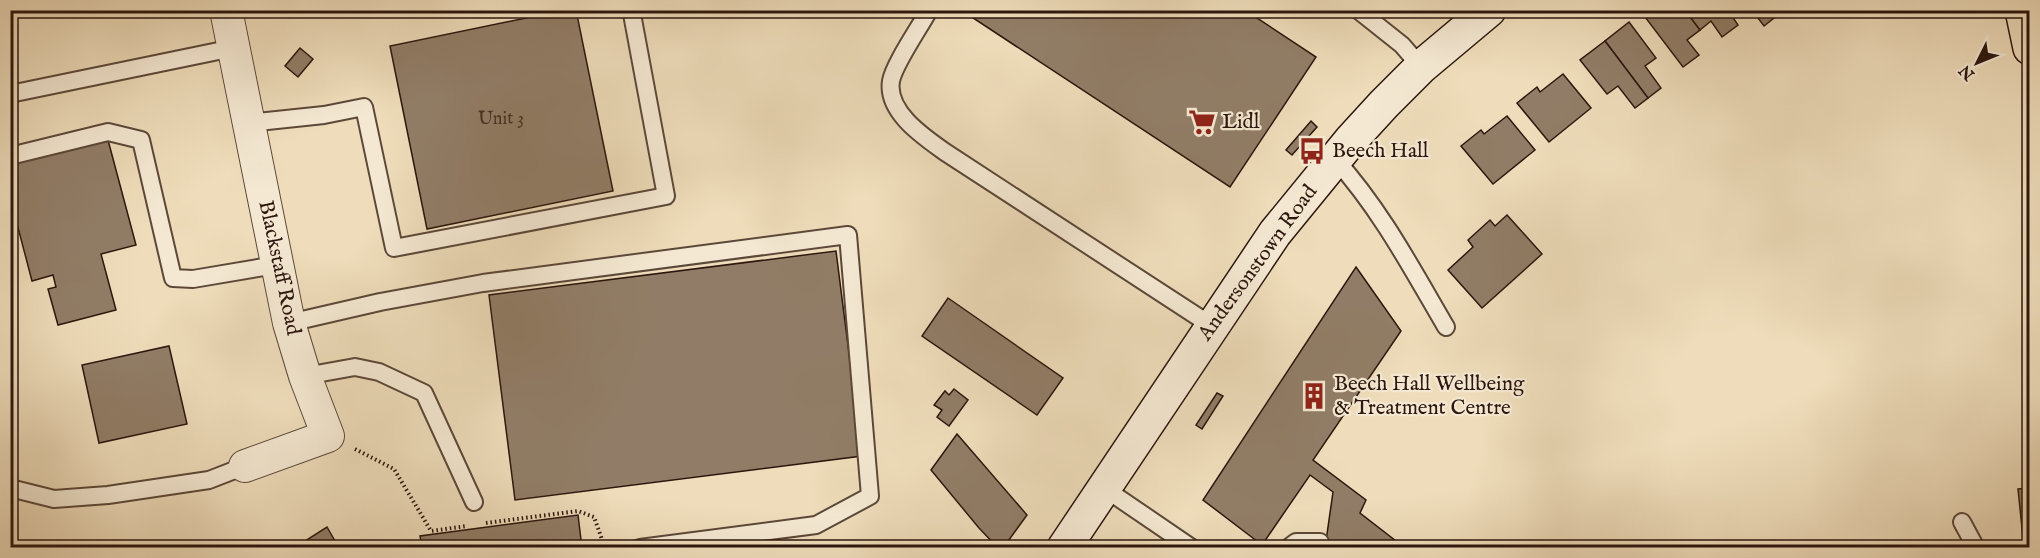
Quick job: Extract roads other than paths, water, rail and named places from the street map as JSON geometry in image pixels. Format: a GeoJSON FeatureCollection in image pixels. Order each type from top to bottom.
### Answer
{"type":"FeatureCollection","features":[{"type":"Feature","properties":{"kind":"main road","name":"Andersonstown Road"},"geometry":{"type":"LineString","coordinates":[[1064,548],[1275,233],[1335,159],[1384,104],[1421,67],[1489,10]]}},
{"type":"Feature","properties":{"kind":"street","name":"Blackstaff Road"},"geometry":{"type":"LineString","coordinates":[[226,10],[289,323],[305,376],[328,436],[245,466]]}},
{"type":"Feature","properties":{"kind":"lane"},"geometry":{"type":"LineString","coordinates":[[929,10],[902,55],[891,81],[892,100],[915,129],[945,152],[1212,326]]}},
{"type":"Feature","properties":{"kind":"lane"},"geometry":{"type":"LineString","coordinates":[[1358,10],[1402,45],[1421,67]]}},
{"type":"Feature","properties":{"kind":"lane"},"geometry":{"type":"LineString","coordinates":[[248,123],[324,115],[364,107],[394,248],[666,196],[632,14]]}},
{"type":"Feature","properties":{"kind":"lane"},"geometry":{"type":"LineString","coordinates":[[10,94],[233,48]]}},
{"type":"Feature","properties":{"kind":"lane"},"geometry":{"type":"LineString","coordinates":[[10,156],[108,132],[141,140],[173,278],[193,279],[276,265]]}},
{"type":"Feature","properties":{"kind":"lane"},"geometry":{"type":"LineString","coordinates":[[1335,159],[1359,186],[1378,213],[1446,327]]}},
{"type":"Feature","properties":{"kind":"lane"},"geometry":{"type":"LineString","coordinates":[[289,323],[380,302],[483,283],[848,235],[870,496],[816,525],[640,548]]}},
{"type":"Feature","properties":{"kind":"lane"},"geometry":{"type":"LineString","coordinates":[[305,376],[355,367],[379,372],[424,393],[474,502]]}},
{"type":"Feature","properties":{"kind":"lane"},"geometry":{"type":"LineString","coordinates":[[10,488],[54,499],[108,495],[209,480],[245,466]]}},
{"type":"Feature","properties":{"kind":"lane"},"geometry":{"type":"LineString","coordinates":[[1104,488],[1192,548]]}},
{"type":"Feature","properties":{"kind":"lane"},"geometry":{"type":"LineString","coordinates":[[1962,522],[1976,548]]}},
{"type":"Feature","properties":{"kind":"lane"},"geometry":{"type":"LineString","coordinates":[[1288,548],[1296,542],[1320,542]]}},
{"type":"Feature","properties":{"kind":"place","name":"Lidl"},"geometry":{"type":"Point","coordinates":[1202,122]}},
{"type":"Feature","properties":{"kind":"place","name":"Beech Hall"},"geometry":{"type":"Point","coordinates":[1312,151]}},
{"type":"Feature","properties":{"kind":"place","name":"Beech Hall Wellbeing & Treatment Centre"},"geometry":{"type":"Point","coordinates":[1314,396]}}]}
